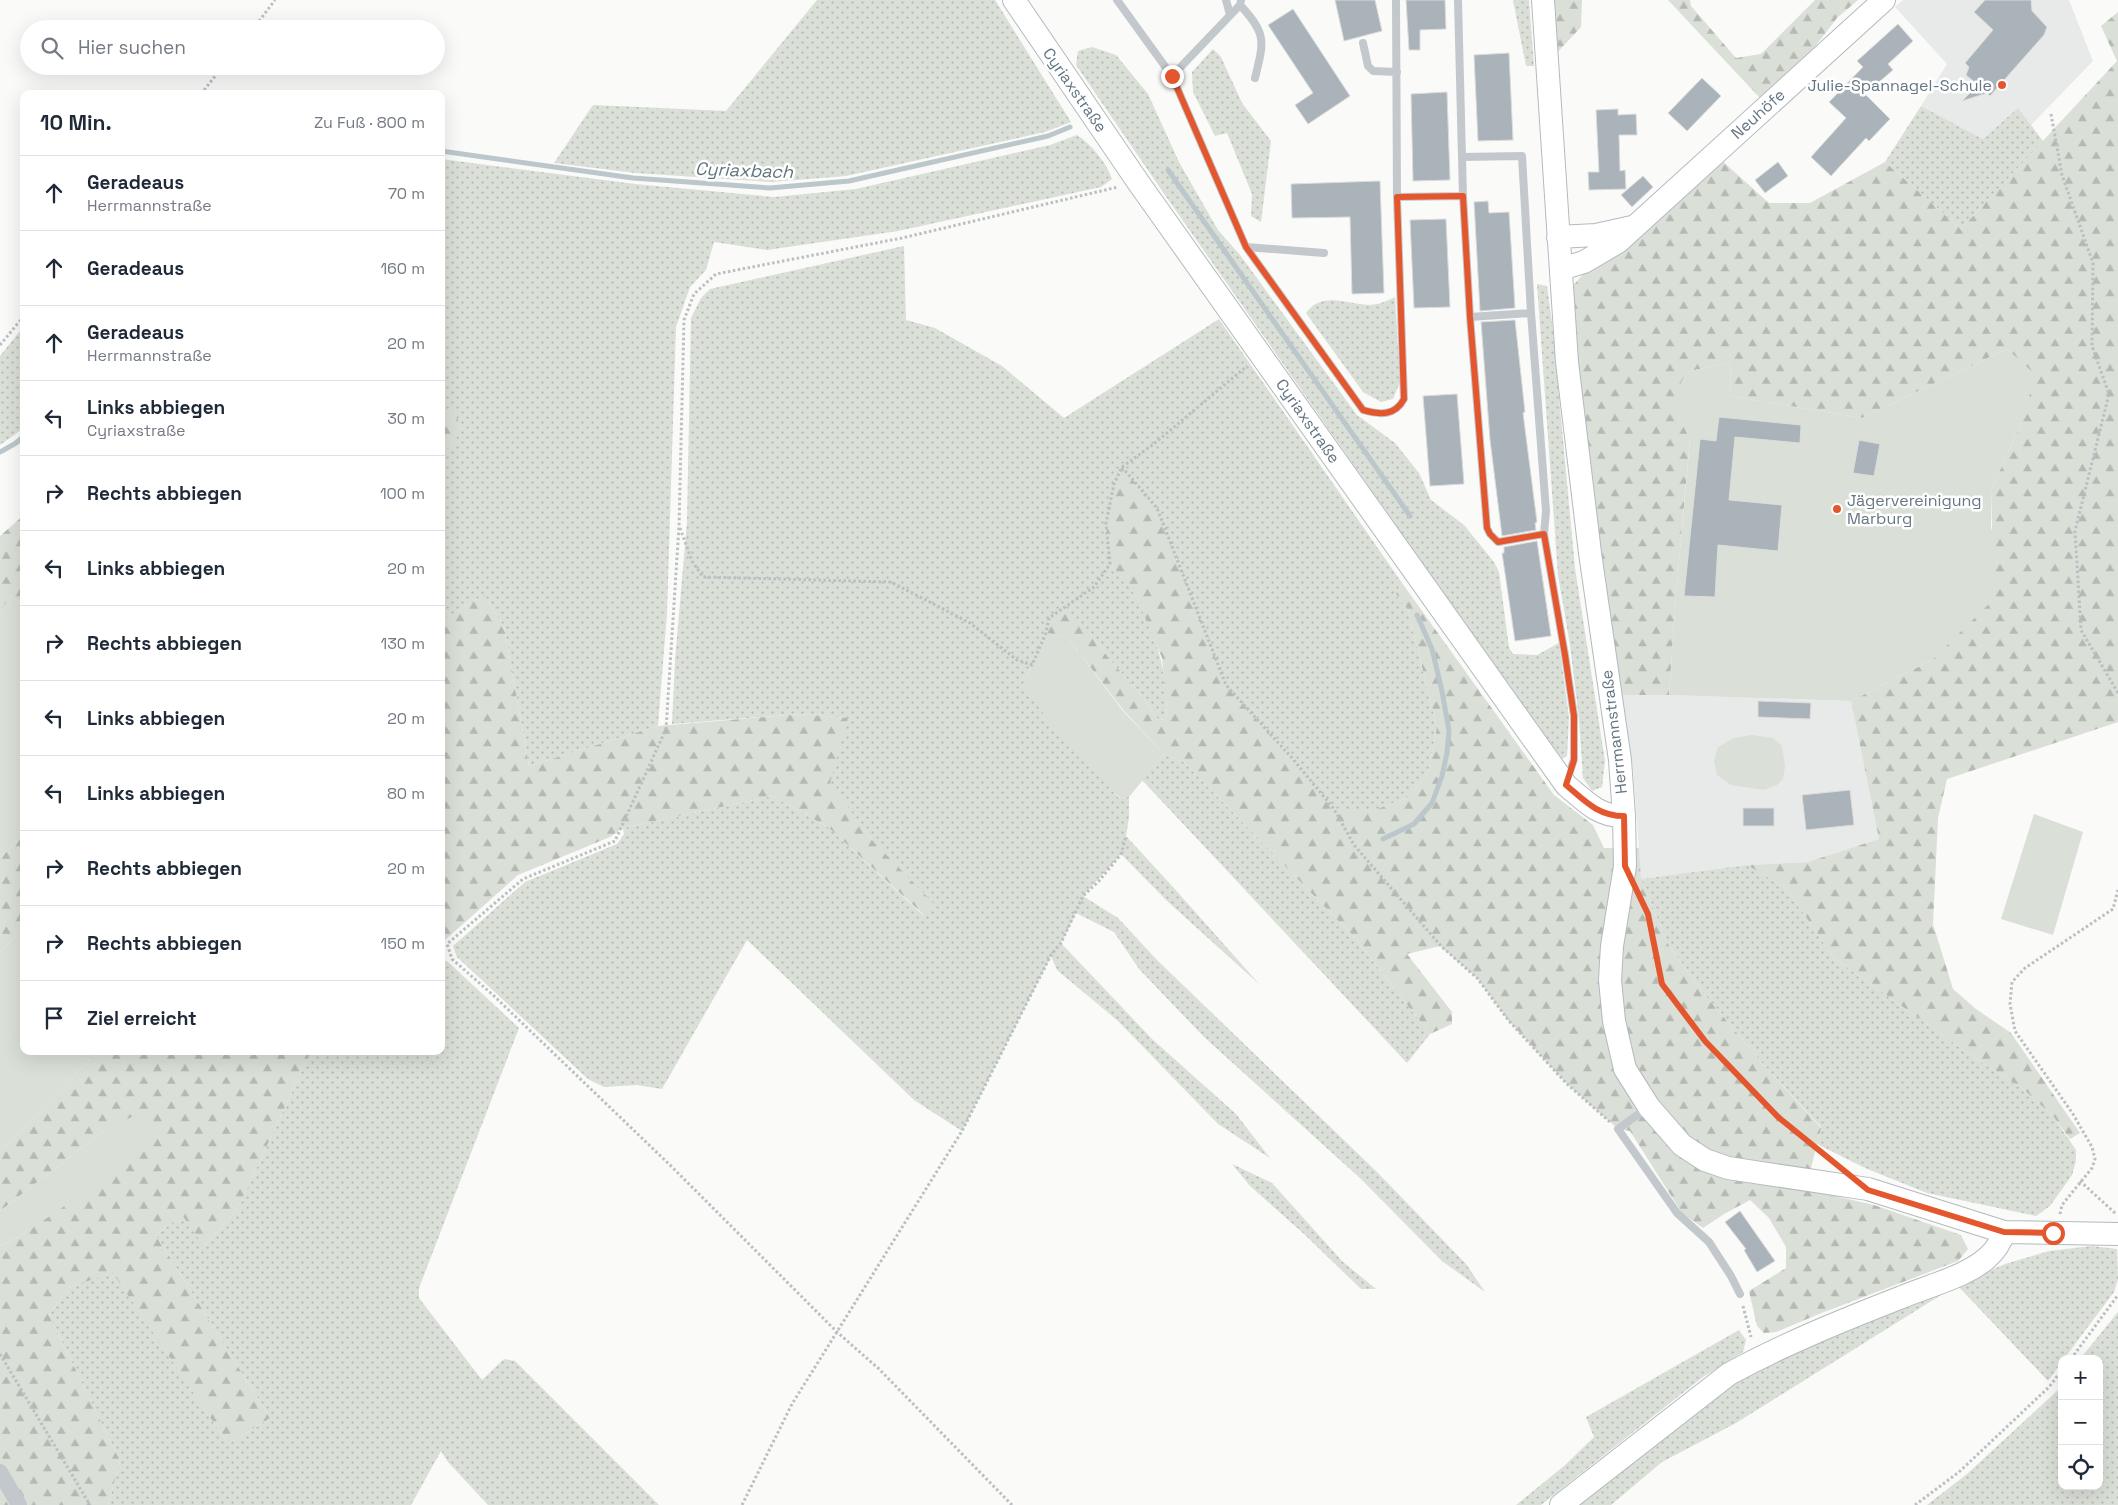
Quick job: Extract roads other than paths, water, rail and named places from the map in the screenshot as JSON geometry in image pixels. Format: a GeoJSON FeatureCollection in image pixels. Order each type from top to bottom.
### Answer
{"type":"FeatureCollection","features":[{"type":"Feature","properties":{"kind":"street","name":"Cyriaxstraße"},"geometry":{"type":"LineString","coordinates":[[1014,0],[1138,182],[1566,785],[1594,808],[1611,816],[1624,816]]}},
{"type":"Feature","properties":{"kind":"street","name":"Herrmannstraße"},"geometry":{"type":"LineString","coordinates":[[1543,0],[1549,66],[1567,362],[1590,553],[1620,760],[1625,866],[1612,946],[1610,980],[1614,1021],[1625,1069],[1649,1107],[1682,1145],[1713,1163],[1728,1168],[1868,1190],[2004,1232],[2118,1234]]}},
{"type":"Feature","properties":{"kind":"street","name":"Neuhöfe"},"geometry":{"type":"LineString","coordinates":[[1561,269],[1584,262],[1608,250],[1884,0]]}},
{"type":"Feature","properties":{"kind":"street","name":"Neuhöfe"},"geometry":{"type":"LineString","coordinates":[[1558,237],[1596,235],[1632,227]]}},
{"type":"Feature","properties":{"kind":"street"},"geometry":{"type":"LineString","coordinates":[[1561,1505],[1729,1374],[1759,1357],[1834,1324],[1965,1272],[1988,1257],[2001,1240],[2004,1232]]}},
{"type":"Feature","properties":{"kind":"street"},"geometry":{"type":"LineString","coordinates":[[0,1472],[19,1505]]}},
{"type":"Feature","properties":{"kind":"lane"},"geometry":{"type":"LineString","coordinates":[[1117,0],[1172,76],[1246,247],[1363,410],[1377,414],[1391,413],[1401,406],[1404,399],[1397,197],[1396,0]]}},
{"type":"Feature","properties":{"kind":"lane"},"geometry":{"type":"LineString","coordinates":[[1226,0],[1230,15]]}},
{"type":"Feature","properties":{"kind":"lane"},"geometry":{"type":"LineString","coordinates":[[1458,0],[1463,196],[1470,317],[1487,528],[1498,542],[1544,534]]}},
{"type":"Feature","properties":{"kind":"lane"},"geometry":{"type":"LineString","coordinates":[[1172,76],[1240,3],[1254,20],[1262,37],[1262,49],[1254,78]]}},
{"type":"Feature","properties":{"kind":"lane"},"geometry":{"type":"LineString","coordinates":[[1363,43],[1368,66],[1373,71],[1397,72]]}},
{"type":"Feature","properties":{"kind":"lane"},"geometry":{"type":"LineString","coordinates":[[1462,157],[1522,156],[1530,313],[1545,491],[1544,534],[1574,716],[1574,760],[1566,785]]}},
{"type":"Feature","properties":{"kind":"lane"},"geometry":{"type":"LineString","coordinates":[[1397,197],[1463,196]]}},
{"type":"Feature","properties":{"kind":"lane"},"geometry":{"type":"LineString","coordinates":[[1246,247],[1324,253]]}},
{"type":"Feature","properties":{"kind":"lane"},"geometry":{"type":"LineString","coordinates":[[1470,317],[1530,313]]}},
{"type":"Feature","properties":{"kind":"lane"},"geometry":{"type":"LineString","coordinates":[[1649,1107],[1618,1129],[1677,1213],[1709,1242],[1740,1294]]}},
{"type":"Feature","properties":{"kind":"waterway","name":"Cyriaxbach"},"geometry":{"type":"LineString","coordinates":[[445,152],[633,178],[770,188],[849,181],[1048,136],[1070,127]]}},
{"type":"Feature","properties":{"kind":"waterway"},"geometry":{"type":"LineString","coordinates":[[1168,170],[1410,516]]}},
{"type":"Feature","properties":{"kind":"waterway","name":"Cyriaxbach"},"geometry":{"type":"LineString","coordinates":[[0,452],[20,440]]}},
{"type":"Feature","properties":{"kind":"waterway"},"geometry":{"type":"LineString","coordinates":[[1383,839],[1414,824],[1432,803],[1442,776],[1447,753],[1449,731],[1442,691],[1432,649],[1417,615]]}},
{"type":"Feature","properties":{"kind":"place","name":"Julie-Spannagel-Schule"},"geometry":{"type":"Point","coordinates":[2002,85]}},
{"type":"Feature","properties":{"kind":"place","name":"Jägervereinigung Marburg"},"geometry":{"type":"Point","coordinates":[1837,509]}}]}
